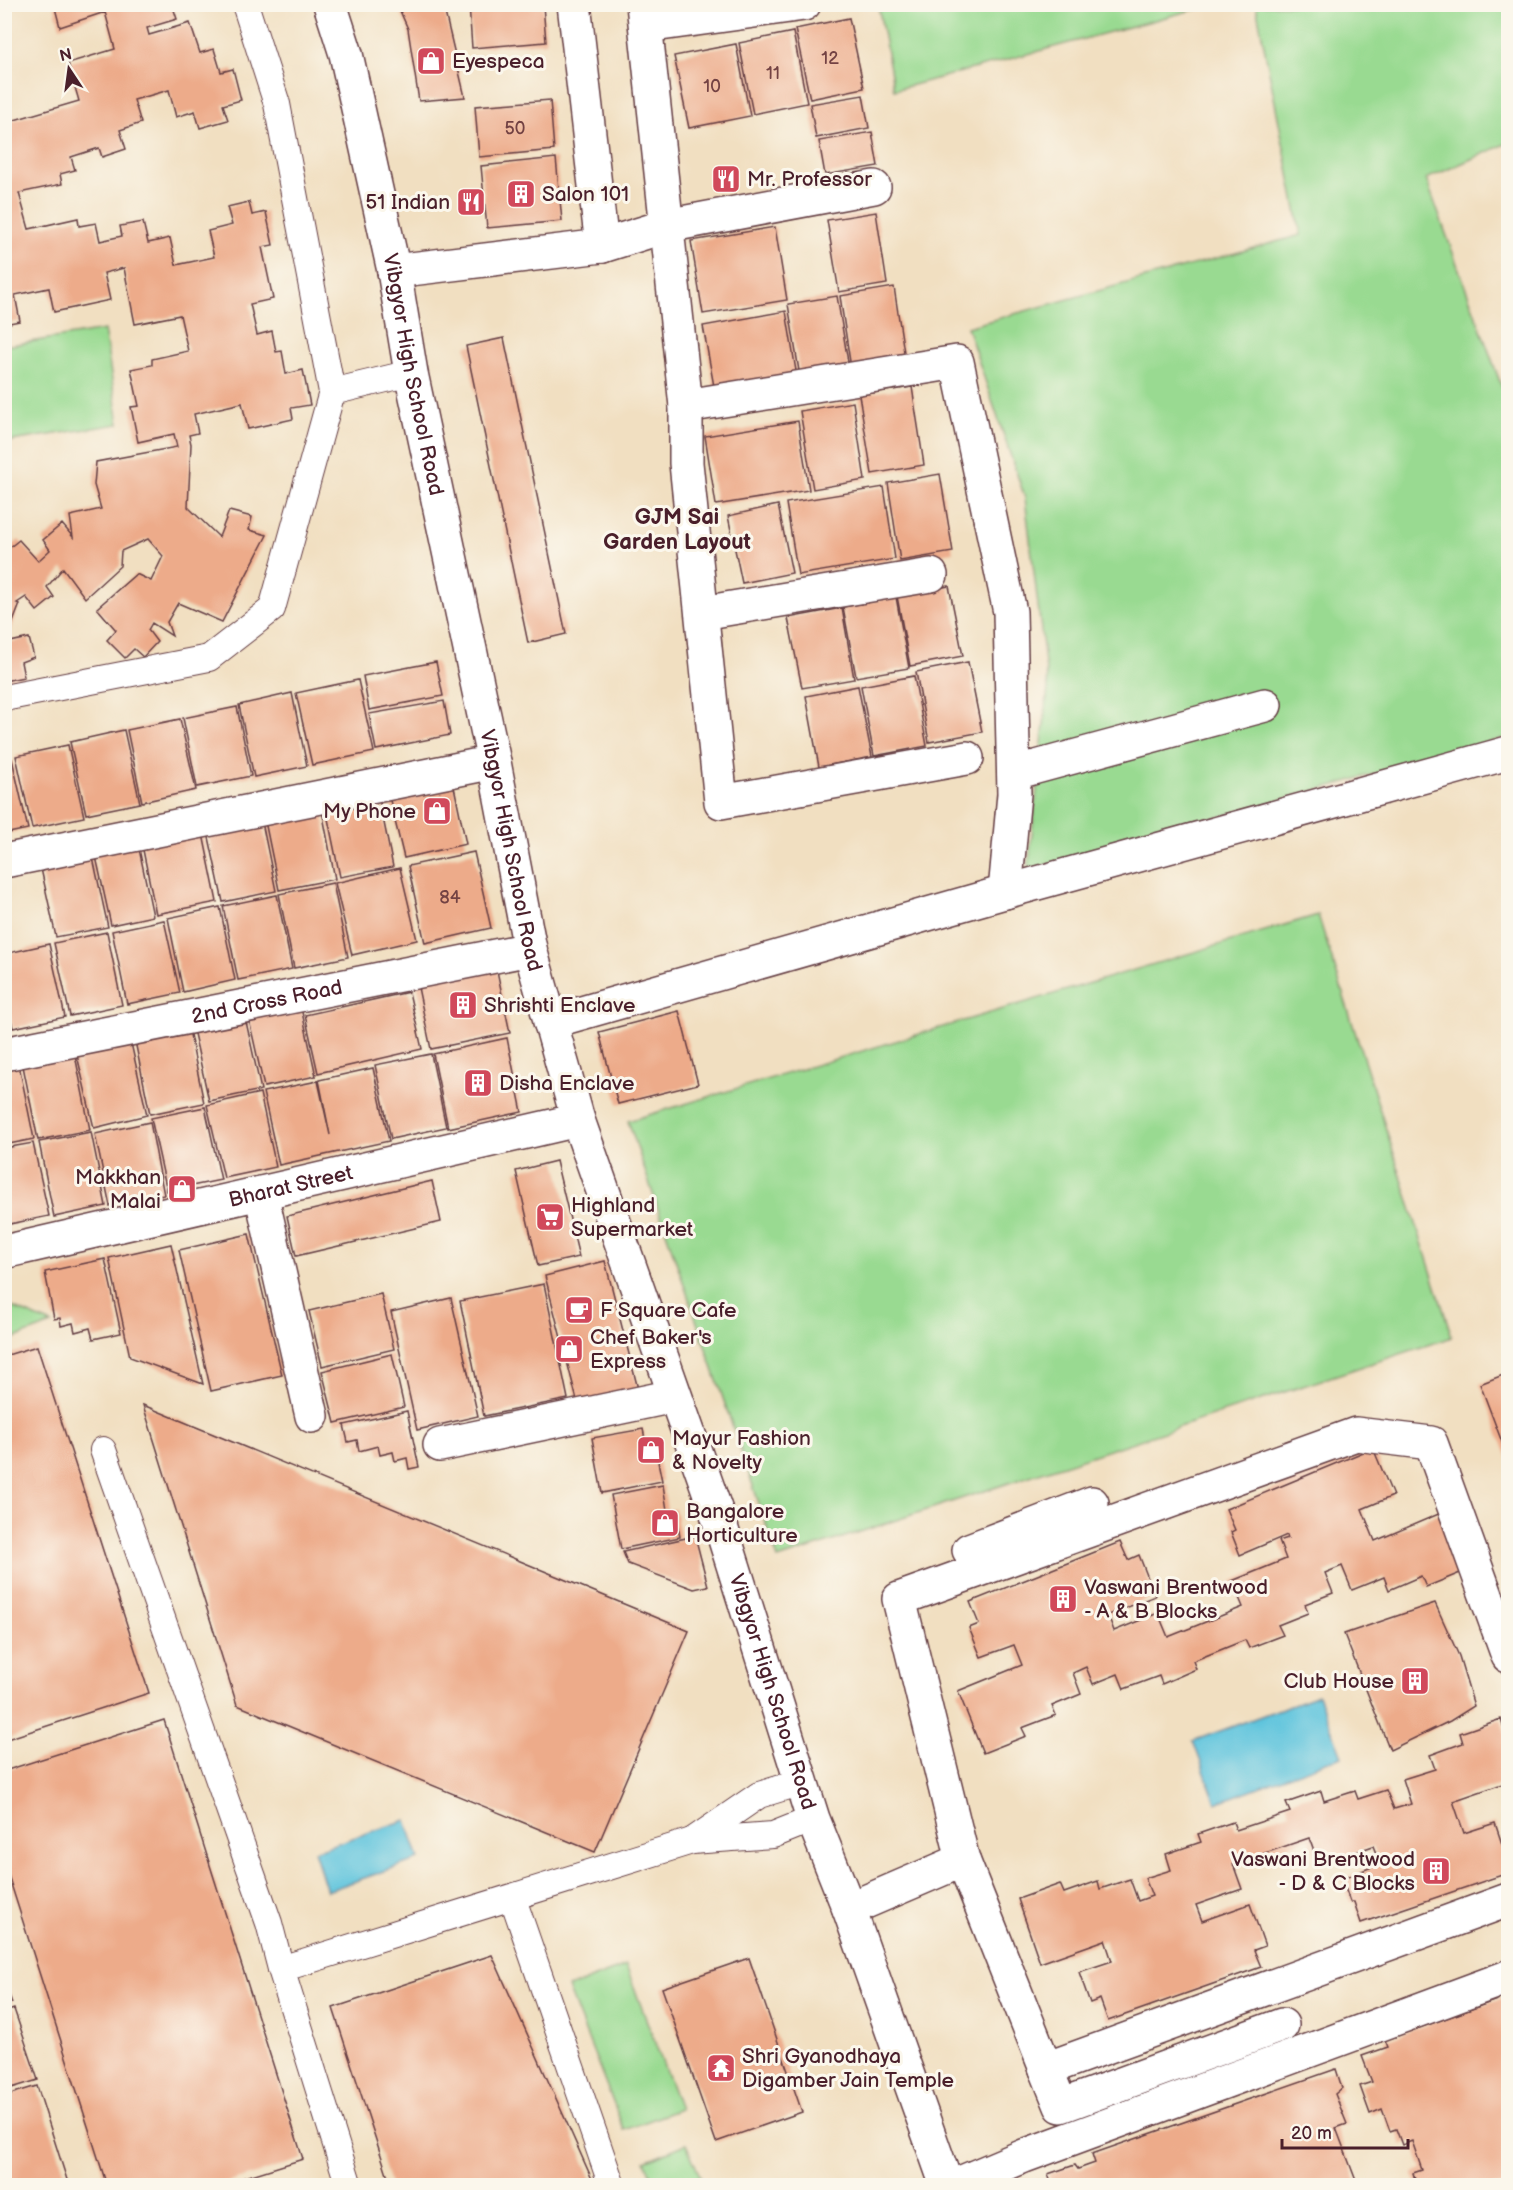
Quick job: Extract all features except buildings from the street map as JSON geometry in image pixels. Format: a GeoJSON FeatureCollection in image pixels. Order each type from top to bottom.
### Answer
{"type":"FeatureCollection","features":[{"type":"Feature","properties":{"kind":"street","name":"Vibgyor High School Road"},"geometry":{"type":"LineString","coordinates":[[330,4],[346,54],[394,271],[411,373],[494,762],[530,949],[550,1022],[578,1120],[717,1514],[813,1819],[849,1909],[947,2186]]}},
{"type":"Feature","properties":{"kind":"street"},"geometry":{"type":"LineString","coordinates":[[574,4],[602,246]]}},
{"type":"Feature","properties":{"kind":"street"},"geometry":{"type":"LineString","coordinates":[[804,4],[644,15],[686,406],[686,463],[721,802],[967,758]]}},
{"type":"Feature","properties":{"kind":"street"},"geometry":{"type":"LineString","coordinates":[[394,271],[602,246],[666,226],[874,187]]}},
{"type":"Feature","properties":{"kind":"street"},"geometry":{"type":"LineString","coordinates":[[686,406],[957,362],[1010,612],[1014,773],[1005,892]]}},
{"type":"Feature","properties":{"kind":"street"},"geometry":{"type":"LineString","coordinates":[[702,613],[931,575]]}},
{"type":"Feature","properties":{"kind":"street"},"geometry":{"type":"LineString","coordinates":[[1014,773],[1265,705]]}},
{"type":"Feature","properties":{"kind":"street"},"geometry":{"type":"LineString","coordinates":[[550,1022],[1005,892],[1509,753]]}},
{"type":"Feature","properties":{"kind":"street"},"geometry":{"type":"LineString","coordinates":[[4,861],[494,762]]}},
{"type":"Feature","properties":{"kind":"street","name":"2nd Cross Road"},"geometry":{"type":"LineString","coordinates":[[4,1054],[530,949]]}},
{"type":"Feature","properties":{"kind":"street","name":"Bharat Street"},"geometry":{"type":"LineString","coordinates":[[4,1252],[578,1120]]}},
{"type":"Feature","properties":{"kind":"street"},"geometry":{"type":"LineString","coordinates":[[261,1193],[312,1416]]}},
{"type":"Feature","properties":{"kind":"street"},"geometry":{"type":"LineString","coordinates":[[440,1445],[674,1396]]}},
{"type":"Feature","properties":{"kind":"street"},"geometry":{"type":"LineString","coordinates":[[899,1599],[1356,1434],[1431,1443],[1509,1656]]}},
{"type":"Feature","properties":{"kind":"street"},"geometry":{"type":"LineString","coordinates":[[1092,1503],[894,1579],[963,1860],[1061,2106],[1282,2025]]}},
{"type":"Feature","properties":{"kind":"street"},"geometry":{"type":"LineString","coordinates":[[849,1909],[963,1860]]}},
{"type":"Feature","properties":{"kind":"street"},"geometry":{"type":"LineString","coordinates":[[1046,2069],[1509,1900]]}},
{"type":"Feature","properties":{"kind":"street"},"geometry":{"type":"LineString","coordinates":[[953,2186],[1024,2156],[1509,1977]]}},
{"type":"Feature","properties":{"kind":"lane"},"geometry":{"type":"LineString","coordinates":[[4,698],[209,658],[273,609],[332,392],[277,104],[245,4]]}},
{"type":"Feature","properties":{"kind":"lane"},"geometry":{"type":"LineString","coordinates":[[332,392],[411,373]]}},
{"type":"Feature","properties":{"kind":"lane"},"geometry":{"type":"LineString","coordinates":[[103,1450],[269,1923],[281,1969],[349,2186]]}},
{"type":"Feature","properties":{"kind":"lane"},"geometry":{"type":"LineString","coordinates":[[692,1841],[759,1795],[801,1782]]}},
{"type":"Feature","properties":{"kind":"lane"},"geometry":{"type":"LineString","coordinates":[[281,1969],[513,1899],[692,1841],[774,1835],[813,1819]]}},
{"type":"Feature","properties":{"kind":"lane"},"geometry":{"type":"LineString","coordinates":[[513,1899],[612,2186]]}},
{"type":"Feature","properties":{"kind":"green space"},"geometry":{"type":"Polygon","coordinates":[[[878,4],[1211,5],[894,90],[878,4]]]}},
{"type":"Feature","properties":{"kind":"green space"},"geometry":{"type":"Polygon","coordinates":[[[1256,5],[1508,5],[1508,143],[1426,179],[1508,404],[1508,737],[1028,870],[1048,688],[1025,498],[967,327],[1301,235],[1256,5]]]}},
{"type":"Feature","properties":{"kind":"green space"},"geometry":{"type":"Polygon","coordinates":[[[104,330],[119,424],[5,442],[5,346],[104,330]]]}},
{"type":"Feature","properties":{"kind":"green space"},"geometry":{"type":"Polygon","coordinates":[[[1318,915],[1452,1337],[778,1559],[628,1121],[1318,915]]]}},
{"type":"Feature","properties":{"kind":"green space"},"geometry":{"type":"Polygon","coordinates":[[[5,1304],[52,1324],[5,1342],[5,1304]]]}},
{"type":"Feature","properties":{"kind":"green space"},"geometry":{"type":"Polygon","coordinates":[[[626,1966],[680,2109],[624,2130],[568,1988],[626,1966]]]}},
{"type":"Feature","properties":{"kind":"green space"},"geometry":{"type":"Polygon","coordinates":[[[686,2144],[704,2185],[655,2185],[645,2161],[686,2144]]]}},
{"type":"Feature","properties":{"kind":"water"},"geometry":{"type":"Polygon","coordinates":[[[1318,1695],[1342,1756],[1216,1803],[1193,1741],[1318,1695]]]}},
{"type":"Feature","properties":{"kind":"water"},"geometry":{"type":"Polygon","coordinates":[[[406,1820],[419,1859],[327,1891],[314,1851],[406,1820]]]}},
{"type":"Feature","properties":{"kind":"place","name":"Eyespeca"},"geometry":{"type":"Point","coordinates":[431,61]}},
{"type":"Feature","properties":{"kind":"place","name":"Mr. Professor"},"geometry":{"type":"Point","coordinates":[726,179]}},
{"type":"Feature","properties":{"kind":"place","name":"Salon 101"},"geometry":{"type":"Point","coordinates":[521,194]}},
{"type":"Feature","properties":{"kind":"place","name":"51 Indian"},"geometry":{"type":"Point","coordinates":[471,202]}},
{"type":"Feature","properties":{"kind":"place","name":"My Phone"},"geometry":{"type":"Point","coordinates":[437,811]}},
{"type":"Feature","properties":{"kind":"place","name":"Shrishti Enclave"},"geometry":{"type":"Point","coordinates":[463,1005]}},
{"type":"Feature","properties":{"kind":"place","name":"Disha Enclave"},"geometry":{"type":"Point","coordinates":[478,1083]}},
{"type":"Feature","properties":{"kind":"place","name":"Makkhan Malai"},"geometry":{"type":"Point","coordinates":[182,1189]}},
{"type":"Feature","properties":{"kind":"place","name":"Highland Supermarket"},"geometry":{"type":"Point","coordinates":[550,1217]}},
{"type":"Feature","properties":{"kind":"place","name":"F Square Cafe"},"geometry":{"type":"Point","coordinates":[579,1310]}},
{"type":"Feature","properties":{"kind":"place","name":"Chef Baker's Express"},"geometry":{"type":"Point","coordinates":[569,1349]}},
{"type":"Feature","properties":{"kind":"place","name":"Mayur Fashion & Novelty"},"geometry":{"type":"Point","coordinates":[651,1450]}},
{"type":"Feature","properties":{"kind":"place","name":"Bangalore Horticulture"},"geometry":{"type":"Point","coordinates":[665,1523]}},
{"type":"Feature","properties":{"kind":"place","name":"Vaswani Brentwood - A & B Blocks"},"geometry":{"type":"Point","coordinates":[1063,1599]}},
{"type":"Feature","properties":{"kind":"place","name":"Club House"},"geometry":{"type":"Point","coordinates":[1415,1681]}},
{"type":"Feature","properties":{"kind":"place","name":"Vaswani Brentwood - D & C Blocks"},"geometry":{"type":"Point","coordinates":[1436,1871]}},
{"type":"Feature","properties":{"kind":"place","name":"Shri Gyanodhaya Digamber Jain Temple"},"geometry":{"type":"Point","coordinates":[721,2068]}},
{"type":"Feature","properties":{"kind":"district","name":"GJM Sai Garden Layout"},"geometry":{"type":"Point","coordinates":[677,530]}}]}
